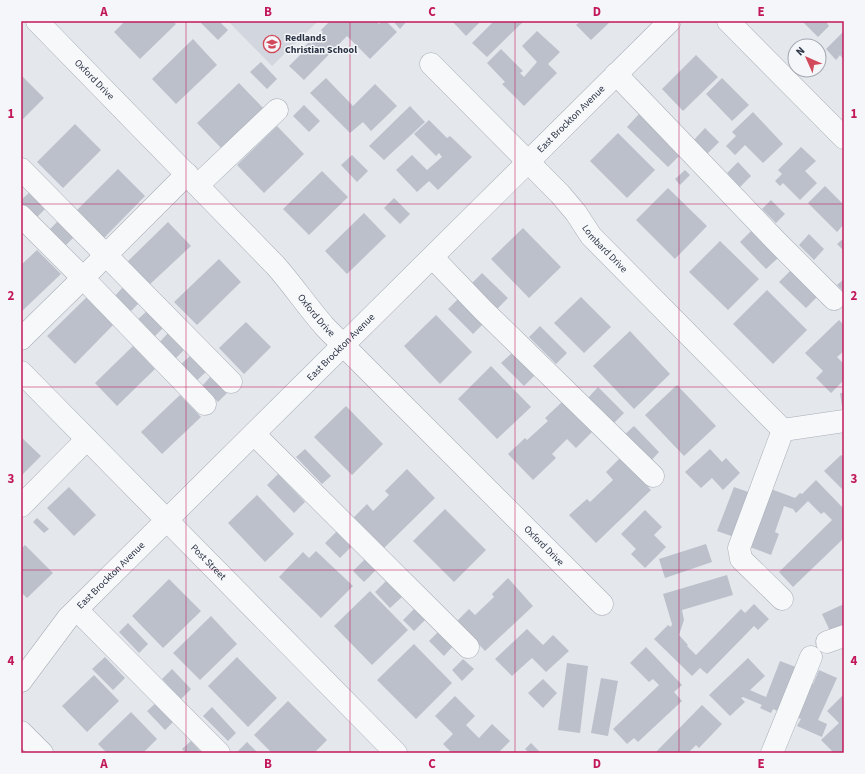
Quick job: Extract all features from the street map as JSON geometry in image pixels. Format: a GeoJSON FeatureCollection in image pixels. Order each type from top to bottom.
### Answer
{"type":"FeatureCollection","features":[{"type":"Feature","properties":{"kind":"street","name":"Oxford Drive"},"geometry":{"type":"LineString","coordinates":[[37,21],[280,270],[290,281],[312,312],[343,345],[602,604]]}},
{"type":"Feature","properties":{"kind":"street","name":"East Brockton Avenue"},"geometry":{"type":"LineString","coordinates":[[21,681],[58,630],[77,610],[670,21]]}},
{"type":"Feature","properties":{"kind":"street"},"geometry":{"type":"LineString","coordinates":[[728,21],[844,138]]}},
{"type":"Feature","properties":{"kind":"street","name":"Lombard Drive"},"geometry":{"type":"LineString","coordinates":[[431,64],[529,161],[560,194],[576,213],[591,236],[783,430]]}},
{"type":"Feature","properties":{"kind":"street"},"geometry":{"type":"LineString","coordinates":[[616,74],[777,242],[834,299]]}},
{"type":"Feature","properties":{"kind":"street"},"geometry":{"type":"LineString","coordinates":[[21,339],[105,254],[277,110]]}},
{"type":"Feature","properties":{"kind":"street"},"geometry":{"type":"LineString","coordinates":[[21,169],[231,382]]}},
{"type":"Feature","properties":{"kind":"street"},"geometry":{"type":"LineString","coordinates":[[21,216],[205,404]]}},
{"type":"Feature","properties":{"kind":"street"},"geometry":{"type":"LineString","coordinates":[[433,258],[489,316],[653,476]]}},
{"type":"Feature","properties":{"kind":"street","name":"Post Street"},"geometry":{"type":"LineString","coordinates":[[21,372],[396,753]]}},
{"type":"Feature","properties":{"kind":"street"},"geometry":{"type":"LineString","coordinates":[[782,598],[741,559],[739,548],[783,430],[844,421]]}},
{"type":"Feature","properties":{"kind":"street"},"geometry":{"type":"LineString","coordinates":[[254,434],[468,647]]}},
{"type":"Feature","properties":{"kind":"street"},"geometry":{"type":"LineString","coordinates":[[21,506],[88,439]]}},
{"type":"Feature","properties":{"kind":"street"},"geometry":{"type":"LineString","coordinates":[[77,610],[219,753]]}},
{"type":"Feature","properties":{"kind":"street"},"geometry":{"type":"LineString","coordinates":[[772,753],[812,657]]}},
{"type":"Feature","properties":{"kind":"street"},"geometry":{"type":"LineString","coordinates":[[21,732],[42,753]]}},
{"type":"Feature","properties":{"kind":"shaded area","name":"Redlands Christian School"},"geometry":{"type":"Polygon","coordinates":[[[228,21],[318,21],[272,66],[228,21]]]}},
{"type":"Feature","properties":{"kind":"building"},"geometry":{"type":"Polygon","coordinates":[[[125,21],[173,21],[176,24],[140,59],[114,32],[125,21]]]}},
{"type":"Feature","properties":{"kind":"building"},"geometry":{"type":"Polygon","coordinates":[[[203,21],[219,21],[228,30],[218,40],[201,23],[203,21]]]}},
{"type":"Feature","properties":{"kind":"building"},"geometry":{"type":"Polygon","coordinates":[[[330,21],[377,21],[379,24],[382,21],[386,21],[397,32],[370,59],[347,36],[304,80],[289,66],[304,51],[302,49],[309,42],[311,44],[323,32],[321,30],[330,21]]]}},
{"type":"Feature","properties":{"kind":"building"},"geometry":{"type":"Polygon","coordinates":[[[393,21],[407,21],[400,29],[393,21]]]}},
{"type":"Feature","properties":{"kind":"building"},"geometry":{"type":"Polygon","coordinates":[[[452,21],[481,21],[466,36],[452,21]]]}},
{"type":"Feature","properties":{"kind":"building"},"geometry":{"type":"Polygon","coordinates":[[[494,21],[524,21],[487,57],[472,43],[494,21]]]}},
{"type":"Feature","properties":{"kind":"building"},"geometry":{"type":"Polygon","coordinates":[[[581,21],[611,21],[591,40],[576,25],[581,21]]]}},
{"type":"Feature","properties":{"kind":"building"},"geometry":{"type":"Polygon","coordinates":[[[802,21],[827,21],[826,22],[829,26],[818,37],[802,21]]]}},
{"type":"Feature","properties":{"kind":"building"},"geometry":{"type":"Polygon","coordinates":[[[537,31],[560,52],[548,64],[557,73],[524,106],[502,84],[505,82],[487,63],[501,49],[523,71],[520,73],[524,77],[537,62],[522,46],[537,31]]]}},
{"type":"Feature","properties":{"kind":"building"},"geometry":{"type":"Polygon","coordinates":[[[844,31],[844,60],[840,55],[836,60],[827,50],[827,48],[844,31]]]}},
{"type":"Feature","properties":{"kind":"building"},"geometry":{"type":"Polygon","coordinates":[[[193,39],[217,65],[176,104],[152,79],[193,39]]]}},
{"type":"Feature","properties":{"kind":"building"},"geometry":{"type":"Polygon","coordinates":[[[696,55],[718,77],[683,111],[662,89],[696,55]]]}},
{"type":"Feature","properties":{"kind":"building"},"geometry":{"type":"Polygon","coordinates":[[[261,62],[277,79],[267,89],[250,72],[261,62]]]}},
{"type":"Feature","properties":{"kind":"building"},"geometry":{"type":"Polygon","coordinates":[[[21,75],[44,98],[21,121],[21,75]]]}},
{"type":"Feature","properties":{"kind":"building"},"geometry":{"type":"Polygon","coordinates":[[[326,78],[353,106],[375,84],[397,106],[371,131],[363,122],[350,133],[310,93],[326,78]]]}},
{"type":"Feature","properties":{"kind":"building"},"geometry":{"type":"Polygon","coordinates":[[[722,78],[749,105],[732,121],[706,94],[722,78]]]}},
{"type":"Feature","properties":{"kind":"building"},"geometry":{"type":"Polygon","coordinates":[[[239,83],[264,109],[222,149],[197,123],[239,83]]]}},
{"type":"Feature","properties":{"kind":"building"},"geometry":{"type":"Polygon","coordinates":[[[304,105],[320,121],[309,132],[293,116],[304,105]]]}},
{"type":"Feature","properties":{"kind":"building"},"geometry":{"type":"Polygon","coordinates":[[[410,106],[425,122],[384,160],[369,146],[410,106]]]}},
{"type":"Feature","properties":{"kind":"building"},"geometry":{"type":"Polygon","coordinates":[[[753,112],[783,144],[763,163],[745,145],[735,155],[726,146],[736,136],[732,132],[753,112]]]}},
{"type":"Feature","properties":{"kind":"building"},"geometry":{"type":"Polygon","coordinates":[[[639,114],[680,155],[668,167],[627,127],[639,114]]]}},
{"type":"Feature","properties":{"kind":"building"},"geometry":{"type":"Polygon","coordinates":[[[429,120],[447,138],[450,136],[472,157],[438,190],[429,181],[417,192],[396,170],[412,155],[427,170],[442,157],[439,153],[436,156],[414,134],[429,120]]]}},
{"type":"Feature","properties":{"kind":"building"},"geometry":{"type":"Polygon","coordinates":[[[75,124],[101,150],[63,188],[37,162],[75,124]]]}},
{"type":"Feature","properties":{"kind":"building"},"geometry":{"type":"Polygon","coordinates":[[[277,126],[304,154],[264,193],[237,165],[277,126]]]}},
{"type":"Feature","properties":{"kind":"building"},"geometry":{"type":"Polygon","coordinates":[[[705,128],[719,142],[707,154],[693,141],[705,128]]]}},
{"type":"Feature","properties":{"kind":"building"},"geometry":{"type":"Polygon","coordinates":[[[618,133],[655,170],[627,198],[590,161],[618,133]]]}},
{"type":"Feature","properties":{"kind":"building"},"geometry":{"type":"Polygon","coordinates":[[[801,147],[816,161],[805,171],[817,183],[800,200],[783,183],[780,186],[775,181],[782,174],[778,170],[801,147]]]}},
{"type":"Feature","properties":{"kind":"building"},"geometry":{"type":"Polygon","coordinates":[[[352,155],[368,171],[357,182],[341,165],[352,155]]]}},
{"type":"Feature","properties":{"kind":"building"},"geometry":{"type":"Polygon","coordinates":[[[738,162],[751,176],[740,187],[727,173],[738,162]]]}},
{"type":"Feature","properties":{"kind":"building"},"geometry":{"type":"Polygon","coordinates":[[[118,169],[145,196],[104,238],[76,211],[118,169]]]}},
{"type":"Feature","properties":{"kind":"building"},"geometry":{"type":"Polygon","coordinates":[[[685,170],[690,175],[680,185],[675,179],[685,170]]]}},
{"type":"Feature","properties":{"kind":"building"},"geometry":{"type":"Polygon","coordinates":[[[322,171],[348,197],[309,235],[283,209],[322,171]]]}},
{"type":"Feature","properties":{"kind":"building"},"geometry":{"type":"Polygon","coordinates":[[[825,186],[844,205],[844,224],[837,232],[808,203],[825,186]]]}},
{"type":"Feature","properties":{"kind":"building"},"geometry":{"type":"Polygon","coordinates":[[[668,188],[707,226],[675,259],[636,220],[668,188]]]}},
{"type":"Feature","properties":{"kind":"building"},"geometry":{"type":"Polygon","coordinates":[[[30,192],[46,208],[35,219],[21,205],[21,200],[30,192]]]}},
{"type":"Feature","properties":{"kind":"building"},"geometry":{"type":"Polygon","coordinates":[[[394,198],[410,214],[400,224],[384,208],[394,198]]]}},
{"type":"Feature","properties":{"kind":"building"},"geometry":{"type":"Polygon","coordinates":[[[771,200],[785,214],[776,223],[762,209],[771,200]]]}},
{"type":"Feature","properties":{"kind":"building"},"geometry":{"type":"Polygon","coordinates":[[[364,213],[386,236],[347,274],[325,251],[364,213]]]}},
{"type":"Feature","properties":{"kind":"building"},"geometry":{"type":"Polygon","coordinates":[[[58,221],[74,237],[63,248],[47,232],[58,221]]]}},
{"type":"Feature","properties":{"kind":"building"},"geometry":{"type":"Polygon","coordinates":[[[168,222],[191,246],[147,287],[125,264],[168,222]]]}},
{"type":"Feature","properties":{"kind":"building"},"geometry":{"type":"Polygon","coordinates":[[[523,228],[561,267],[529,298],[491,259],[523,228]]]}},
{"type":"Feature","properties":{"kind":"building"},"geometry":{"type":"Polygon","coordinates":[[[751,231],[778,258],[766,269],[740,242],[751,231]]]}},
{"type":"Feature","properties":{"kind":"building"},"geometry":{"type":"Polygon","coordinates":[[[809,234],[824,249],[814,260],[799,245],[809,234]]]}},
{"type":"Feature","properties":{"kind":"building"},"geometry":{"type":"Polygon","coordinates":[[[844,238],[844,251],[837,244],[844,238]]]}},
{"type":"Feature","properties":{"kind":"building"},"geometry":{"type":"Polygon","coordinates":[[[720,241],[759,279],[728,310],[689,272],[720,241]]]}},
{"type":"Feature","properties":{"kind":"building"},"geometry":{"type":"Polygon","coordinates":[[[37,250],[61,274],[21,312],[21,265],[37,250]]]}},
{"type":"Feature","properties":{"kind":"building"},"geometry":{"type":"Polygon","coordinates":[[[219,259],[241,282],[197,325],[174,302],[219,259]]]}},
{"type":"Feature","properties":{"kind":"building"},"geometry":{"type":"Polygon","coordinates":[[[792,269],[819,295],[806,308],[779,282],[792,269]]]}},
{"type":"Feature","properties":{"kind":"building"},"geometry":{"type":"Polygon","coordinates":[[[482,273],[508,298],[497,309],[472,283],[482,273]]]}},
{"type":"Feature","properties":{"kind":"building"},"geometry":{"type":"Polygon","coordinates":[[[844,279],[844,292],[837,285],[844,279]]]}},
{"type":"Feature","properties":{"kind":"building"},"geometry":{"type":"Polygon","coordinates":[[[123,287],[139,303],[128,314],[113,298],[123,287]]]}},
{"type":"Feature","properties":{"kind":"building"},"geometry":{"type":"Polygon","coordinates":[[[767,290],[807,330],[773,364],[733,324],[767,290]]]}},
{"type":"Feature","properties":{"kind":"building"},"geometry":{"type":"Polygon","coordinates":[[[88,296],[115,323],[75,364],[47,336],[88,296]]]}},
{"type":"Feature","properties":{"kind":"building"},"geometry":{"type":"Polygon","coordinates":[[[460,297],[485,322],[473,334],[448,309],[460,297]]]}},
{"type":"Feature","properties":{"kind":"building"},"geometry":{"type":"Polygon","coordinates":[[[581,297],[611,327],[584,353],[554,323],[581,297]]]}},
{"type":"Feature","properties":{"kind":"building"},"geometry":{"type":"Polygon","coordinates":[[[147,311],[163,328],[153,338],[136,321],[147,311]]]}},
{"type":"Feature","properties":{"kind":"building"},"geometry":{"type":"Polygon","coordinates":[[[436,315],[472,352],[440,384],[404,346],[436,315]]]}},
{"type":"Feature","properties":{"kind":"building"},"geometry":{"type":"Polygon","coordinates":[[[839,320],[844,325],[844,351],[837,357],[844,364],[844,380],[831,393],[816,378],[823,371],[805,353],[839,320]]]}},
{"type":"Feature","properties":{"kind":"building"},"geometry":{"type":"Polygon","coordinates":[[[246,322],[271,347],[244,374],[219,348],[246,322]]]}},
{"type":"Feature","properties":{"kind":"building"},"geometry":{"type":"Polygon","coordinates":[[[540,326],[567,353],[556,364],[529,337],[540,326]]]}},
{"type":"Feature","properties":{"kind":"building"},"geometry":{"type":"Polygon","coordinates":[[[630,331],[670,374],[634,409],[593,366],[630,331]]]}},
{"type":"Feature","properties":{"kind":"building"},"geometry":{"type":"Polygon","coordinates":[[[168,333],[185,349],[174,360],[158,344],[168,333]]]}},
{"type":"Feature","properties":{"kind":"building"},"geometry":{"type":"Polygon","coordinates":[[[133,346],[155,369],[117,406],[95,383],[133,346]]]}},
{"type":"Feature","properties":{"kind":"building"},"geometry":{"type":"Polygon","coordinates":[[[512,353],[535,375],[524,386],[501,363],[512,353]]]}},
{"type":"Feature","properties":{"kind":"building"},"geometry":{"type":"Polygon","coordinates":[[[190,356],[206,372],[195,382],[179,366],[190,356]]]}},
{"type":"Feature","properties":{"kind":"building"},"geometry":{"type":"Polygon","coordinates":[[[491,366],[531,407],[497,439],[458,399],[491,366]]]}},
{"type":"Feature","properties":{"kind":"building"},"geometry":{"type":"Polygon","coordinates":[[[210,377],[227,393],[218,402],[202,386],[210,377]]]}},
{"type":"Feature","properties":{"kind":"building"},"geometry":{"type":"Polygon","coordinates":[[[677,385],[716,426],[684,456],[645,415],[677,385]]]}},
{"type":"Feature","properties":{"kind":"building"},"geometry":{"type":"Polygon","coordinates":[[[598,387],[624,413],[612,425],[587,399],[598,387]]]}},
{"type":"Feature","properties":{"kind":"building"},"geometry":{"type":"Polygon","coordinates":[[[840,393],[844,393],[844,413],[843,413],[840,393]]]}},
{"type":"Feature","properties":{"kind":"building"},"geometry":{"type":"Polygon","coordinates":[[[180,395],[201,417],[162,454],[141,432],[180,395]]]}},
{"type":"Feature","properties":{"kind":"building"},"geometry":{"type":"Polygon","coordinates":[[[563,401],[592,432],[576,448],[567,439],[552,454],[556,458],[533,480],[508,454],[525,438],[527,440],[548,421],[545,418],[563,401]]]}},
{"type":"Feature","properties":{"kind":"building"},"geometry":{"type":"Polygon","coordinates":[[[346,406],[383,444],[352,475],[314,437],[346,406]]]}},
{"type":"Feature","properties":{"kind":"building"},"geometry":{"type":"Polygon","coordinates":[[[634,426],[659,452],[649,463],[623,436],[634,426]]]}},
{"type":"Feature","properties":{"kind":"building"},"geometry":{"type":"Polygon","coordinates":[[[21,437],[41,456],[21,476],[21,437]]]}},
{"type":"Feature","properties":{"kind":"building"},"geometry":{"type":"Polygon","coordinates":[[[305,449],[331,476],[322,484],[296,457],[305,449]]]}},
{"type":"Feature","properties":{"kind":"building"},"geometry":{"type":"Polygon","coordinates":[[[710,449],[722,462],[726,458],[740,473],[723,490],[712,478],[701,488],[685,472],[710,449]]]}},
{"type":"Feature","properties":{"kind":"building"},"geometry":{"type":"Polygon","coordinates":[[[841,455],[844,458],[844,491],[824,471],[841,455]]]}},
{"type":"Feature","properties":{"kind":"building"},"geometry":{"type":"Polygon","coordinates":[[[620,458],[651,490],[596,543],[569,515],[587,499],[590,502],[613,480],[606,472],[620,458]]]}},
{"type":"Feature","properties":{"kind":"building"},"geometry":{"type":"Polygon","coordinates":[[[407,469],[435,498],[382,550],[352,519],[367,504],[373,511],[389,495],[385,491],[407,469]]]}},
{"type":"Feature","properties":{"kind":"building"},"geometry":{"type":"Polygon","coordinates":[[[278,474],[305,502],[294,513],[267,485],[278,474]]]}},
{"type":"Feature","properties":{"kind":"building"},"geometry":{"type":"Polygon","coordinates":[[[816,480],[844,509],[844,521],[842,523],[844,525],[844,538],[793,587],[779,572],[832,520],[824,512],[821,514],[808,501],[796,513],[793,509],[784,506],[775,532],[779,534],[771,555],[750,547],[771,489],[795,498],[800,493],[802,494],[816,480]]]}},
{"type":"Feature","properties":{"kind":"building"},"geometry":{"type":"Polygon","coordinates":[[[69,487],[96,515],[74,536],[47,508],[69,487]]]}},
{"type":"Feature","properties":{"kind":"building"},"geometry":{"type":"Polygon","coordinates":[[[734,487],[754,494],[737,538],[717,531],[734,487]]]}},
{"type":"Feature","properties":{"kind":"building"},"geometry":{"type":"Polygon","coordinates":[[[257,495],[294,534],[265,562],[228,523],[257,495]]]}},
{"type":"Feature","properties":{"kind":"building"},"geometry":{"type":"Polygon","coordinates":[[[445,509],[486,550],[454,582],[413,541],[445,509]]]}},
{"type":"Feature","properties":{"kind":"building"},"geometry":{"type":"Polygon","coordinates":[[[645,510],[662,527],[654,535],[666,547],[645,568],[631,554],[636,549],[621,534],[645,510]]]}},
{"type":"Feature","properties":{"kind":"building"},"geometry":{"type":"Polygon","coordinates":[[[37,518],[49,529],[44,533],[33,522],[37,518]]]}},
{"type":"Feature","properties":{"kind":"building"},"geometry":{"type":"Polygon","coordinates":[[[337,531],[352,546],[340,558],[325,543],[337,531]]]}},
{"type":"Feature","properties":{"kind":"building"},"geometry":{"type":"Polygon","coordinates":[[[706,544],[712,562],[665,578],[659,559],[706,544]]]}},
{"type":"Feature","properties":{"kind":"building"},"geometry":{"type":"Polygon","coordinates":[[[25,545],[53,573],[27,598],[21,592],[21,549],[25,545]]]}},
{"type":"Feature","properties":{"kind":"building"},"geometry":{"type":"Polygon","coordinates":[[[316,551],[353,586],[321,618],[279,577],[303,552],[309,558],[316,551]]]}},
{"type":"Feature","properties":{"kind":"building"},"geometry":{"type":"Polygon","coordinates":[[[365,559],[376,570],[364,582],[353,571],[365,559]]]}},
{"type":"Feature","properties":{"kind":"building"},"geometry":{"type":"Polygon","coordinates":[[[727,575],[733,595],[682,610],[684,620],[679,635],[688,645],[687,646],[696,655],[741,609],[745,613],[754,604],[769,619],[758,630],[754,626],[707,674],[700,668],[692,676],[654,639],[668,625],[671,627],[672,624],[663,594],[727,575]]]}},
{"type":"Feature","properties":{"kind":"building"},"geometry":{"type":"Polygon","coordinates":[[[508,578],[533,606],[485,651],[457,621],[469,609],[475,615],[494,597],[492,594],[508,578]]]}},
{"type":"Feature","properties":{"kind":"building"},"geometry":{"type":"Polygon","coordinates":[[[169,579],[201,611],[163,648],[132,616],[169,579]]]}},
{"type":"Feature","properties":{"kind":"building"},"geometry":{"type":"Polygon","coordinates":[[[386,581],[402,597],[390,608],[375,592],[386,581]]]}},
{"type":"Feature","properties":{"kind":"building"},"geometry":{"type":"Polygon","coordinates":[[[370,591],[408,630],[372,665],[334,626],[370,591]]]}},
{"type":"Feature","properties":{"kind":"building"},"geometry":{"type":"Polygon","coordinates":[[[844,604],[844,628],[830,631],[822,614],[844,604]]]}},
{"type":"Feature","properties":{"kind":"building"},"geometry":{"type":"Polygon","coordinates":[[[414,609],[425,620],[414,631],[403,620],[414,609]]]}},
{"type":"Feature","properties":{"kind":"building"},"geometry":{"type":"Polygon","coordinates":[[[211,616],[237,644],[200,680],[173,653],[211,616]]]}},
{"type":"Feature","properties":{"kind":"building"},"geometry":{"type":"Polygon","coordinates":[[[128,623],[148,644],[139,653],[119,632],[128,623]]]}},
{"type":"Feature","properties":{"kind":"building"},"geometry":{"type":"Polygon","coordinates":[[[527,629],[543,645],[553,635],[569,651],[546,672],[532,658],[512,676],[495,659],[527,629]]]}},
{"type":"Feature","properties":{"kind":"building"},"geometry":{"type":"Polygon","coordinates":[[[439,631],[454,645],[444,656],[429,641],[439,631]]]}},
{"type":"Feature","properties":{"kind":"building"},"geometry":{"type":"Polygon","coordinates":[[[414,644],[452,683],[416,719],[377,680],[414,644]]]}},
{"type":"Feature","properties":{"kind":"building"},"geometry":{"type":"Polygon","coordinates":[[[646,647],[682,685],[674,692],[682,701],[638,742],[634,738],[627,744],[613,729],[659,685],[653,679],[649,682],[630,663],[646,647]]]}},
{"type":"Feature","properties":{"kind":"building"},"geometry":{"type":"Polygon","coordinates":[[[105,657],[125,678],[113,690],[92,669],[105,657]]]}},
{"type":"Feature","properties":{"kind":"building"},"geometry":{"type":"Polygon","coordinates":[[[237,657],[277,698],[248,727],[208,686],[237,657]]]}},
{"type":"Feature","properties":{"kind":"building"},"geometry":{"type":"Polygon","coordinates":[[[748,658],[765,676],[750,690],[766,697],[780,661],[801,669],[780,712],[773,709],[771,713],[760,708],[762,705],[743,697],[741,698],[745,702],[730,716],[709,695],[748,658]]]}},
{"type":"Feature","properties":{"kind":"building"},"geometry":{"type":"Polygon","coordinates":[[[463,659],[474,669],[462,681],[452,670],[463,659]]]}},
{"type":"Feature","properties":{"kind":"building"},"geometry":{"type":"Polygon","coordinates":[[[567,663],[588,666],[580,733],[558,730],[567,663]]]}},
{"type":"Feature","properties":{"kind":"building"},"geometry":{"type":"Polygon","coordinates":[[[172,669],[191,689],[181,699],[162,679],[172,669]]]}},
{"type":"Feature","properties":{"kind":"building"},"geometry":{"type":"Polygon","coordinates":[[[819,670],[837,678],[818,720],[827,724],[822,737],[797,726],[801,719],[795,717],[810,682],[813,684],[819,670]]]}},
{"type":"Feature","properties":{"kind":"building"},"geometry":{"type":"Polygon","coordinates":[[[94,675],[119,701],[87,732],[62,706],[94,675]]]}},
{"type":"Feature","properties":{"kind":"building"},"geometry":{"type":"Polygon","coordinates":[[[601,678],[618,681],[608,736],[591,733],[601,678]]]}},
{"type":"Feature","properties":{"kind":"building"},"geometry":{"type":"Polygon","coordinates":[[[543,679],[557,693],[543,708],[528,693],[543,679]]]}},
{"type":"Feature","properties":{"kind":"building"},"geometry":{"type":"Polygon","coordinates":[[[455,696],[475,716],[466,725],[479,738],[492,724],[510,741],[498,753],[452,753],[443,744],[453,734],[435,716],[455,696]]]}},
{"type":"Feature","properties":{"kind":"building"},"geometry":{"type":"Polygon","coordinates":[[[842,696],[844,698],[844,751],[841,753],[834,753],[821,740],[839,723],[827,711],[842,696]]]}},
{"type":"Feature","properties":{"kind":"building"},"geometry":{"type":"Polygon","coordinates":[[[288,701],[327,740],[314,753],[272,753],[254,735],[288,701]]]}},
{"type":"Feature","properties":{"kind":"building"},"geometry":{"type":"Polygon","coordinates":[[[157,702],[175,720],[165,730],[147,711],[157,702]]]}},
{"type":"Feature","properties":{"kind":"building"},"geometry":{"type":"Polygon","coordinates":[[[702,705],[722,724],[699,748],[696,745],[688,753],[655,753],[702,705]]]}},
{"type":"Feature","properties":{"kind":"building"},"geometry":{"type":"Polygon","coordinates":[[[212,707],[236,733],[228,741],[203,716],[212,707]]]}},
{"type":"Feature","properties":{"kind":"building"},"geometry":{"type":"Polygon","coordinates":[[[131,712],[157,739],[143,753],[107,753],[98,744],[131,712]]]}},
{"type":"Feature","properties":{"kind":"building"},"geometry":{"type":"Polygon","coordinates":[[[191,741],[202,753],[186,753],[182,749],[191,741]]]}},
{"type":"Feature","properties":{"kind":"building"},"geometry":{"type":"Polygon","coordinates":[[[247,742],[258,753],[237,752],[247,742]]]}},
{"type":"Feature","properties":{"kind":"building"},"geometry":{"type":"Polygon","coordinates":[[[531,743],[541,753],[529,753],[525,749],[531,743]]]}},
{"type":"Feature","properties":{"kind":"place","name":"Redlands Christian School"},"geometry":{"type":"Point","coordinates":[272,44]}}]}
